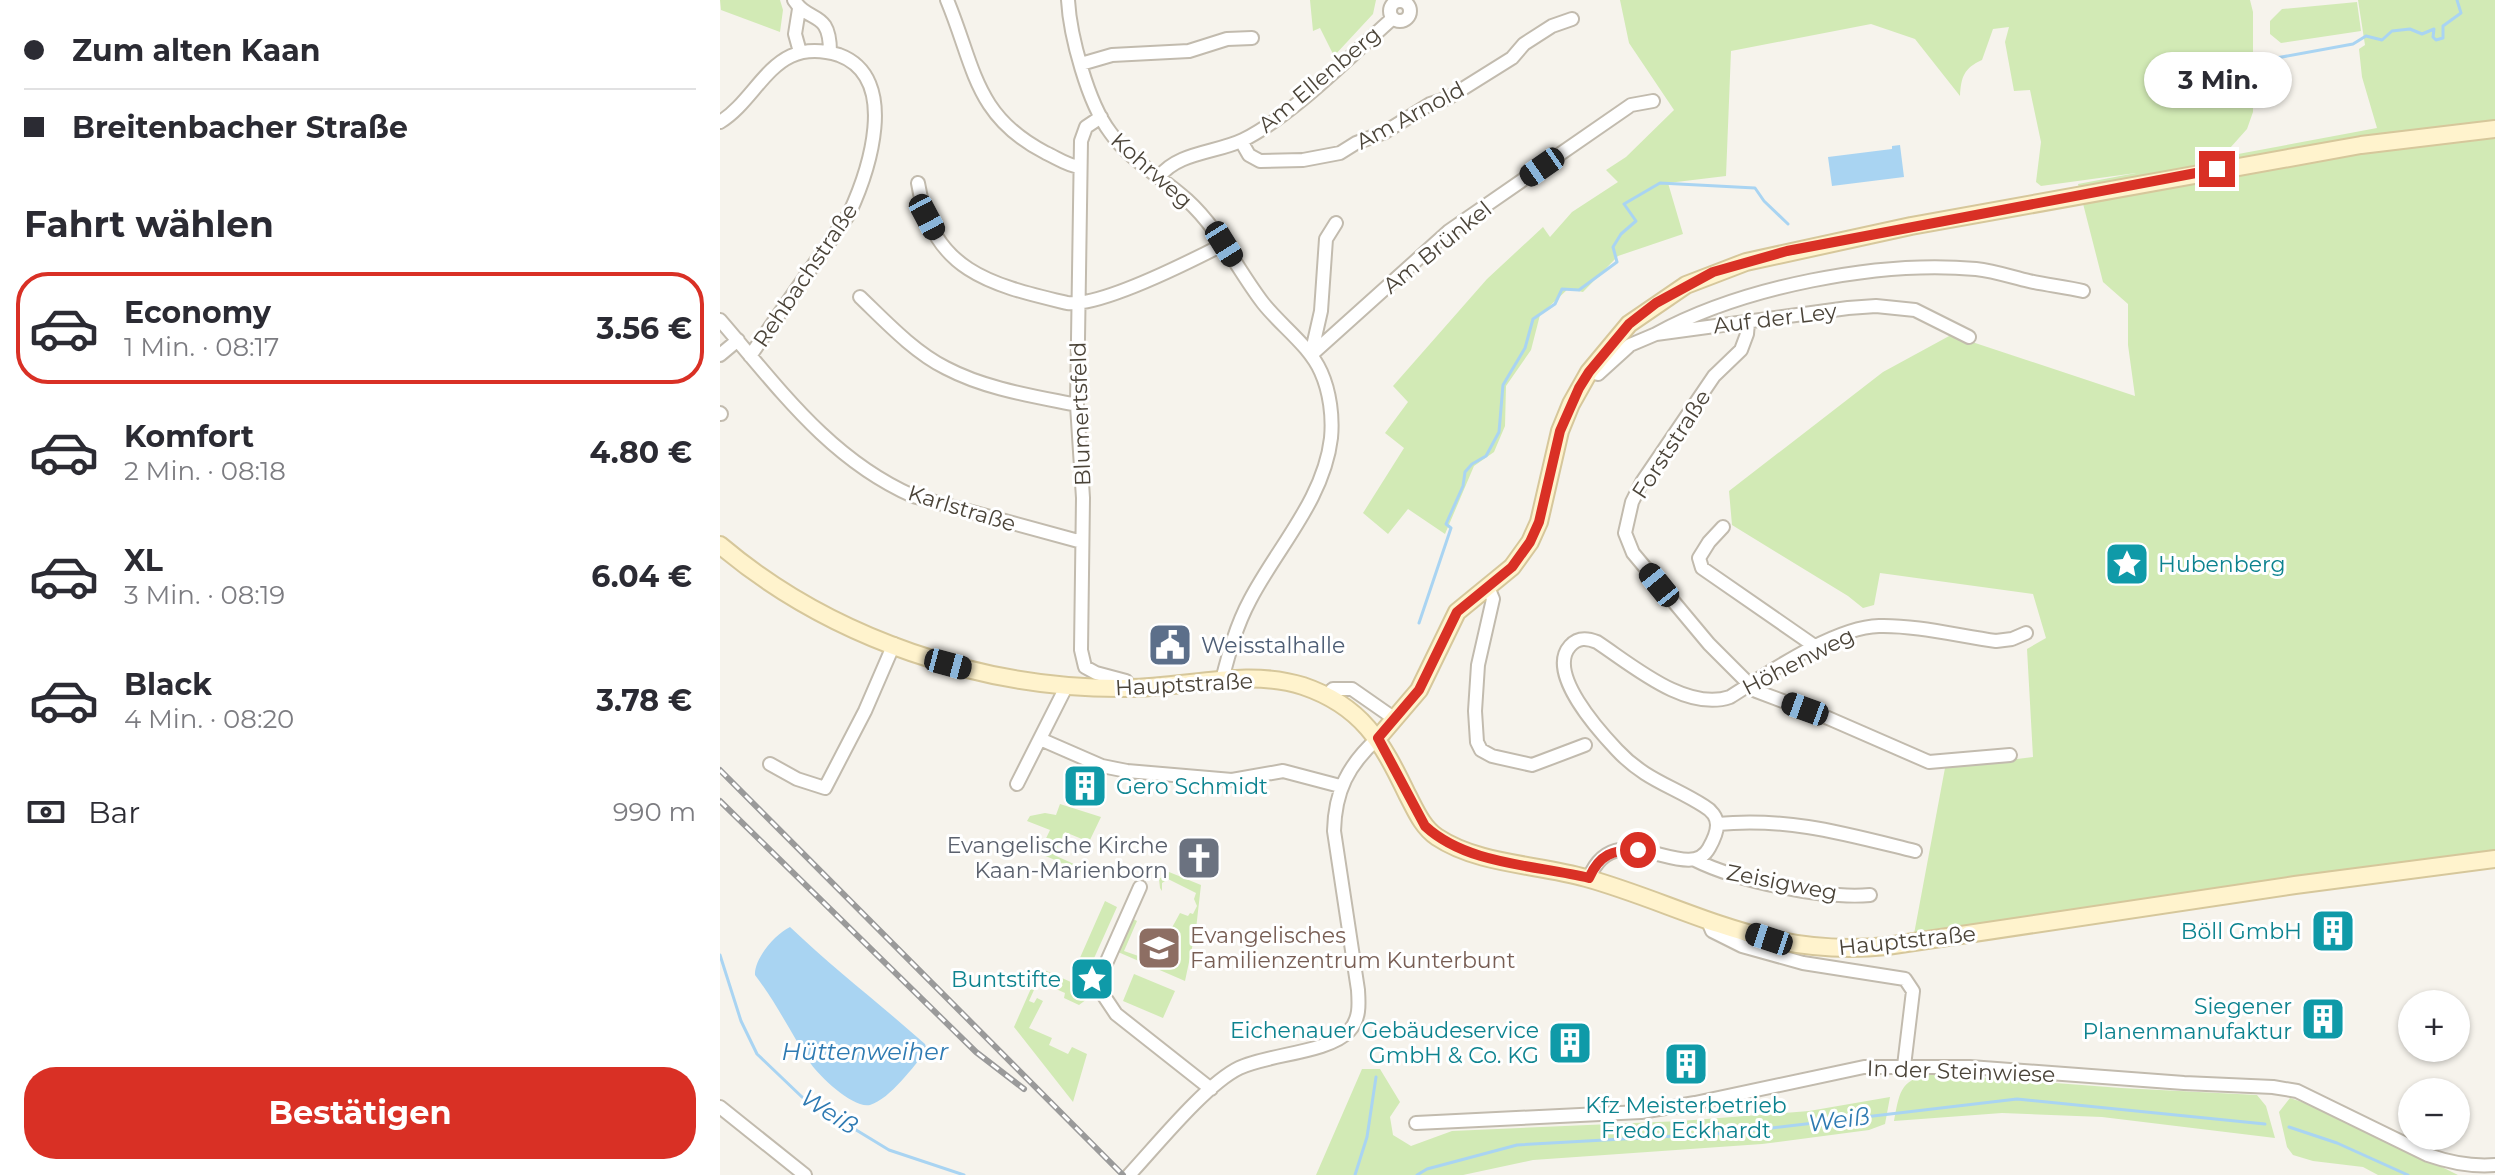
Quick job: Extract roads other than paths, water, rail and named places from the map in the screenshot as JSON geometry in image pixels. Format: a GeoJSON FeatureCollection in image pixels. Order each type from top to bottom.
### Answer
{"type":"FeatureCollection","features":[{"type":"Feature","properties":{"kind":"main road"},"geometry":{"type":"LineString","coordinates":[[1378,738],[1419,690],[1457,612],[1512,567],[1530,542],[1539,522],[1560,431],[1589,372],[1629,324],[1686,285],[1735,265],[1815,245],[2217,169],[2404,138],[2495,129]]}},
{"type":"Feature","properties":{"kind":"main road","name":"Hauptstraße"},"geometry":{"type":"LineString","coordinates":[[720,545],[792,596],[859,630],[948,664],[1003,679],[1066,687],[1131,689],[1222,680],[1269,680],[1299,685],[1326,696],[1366,724],[1378,738],[1416,812],[1437,837],[1472,853],[1589,878],[1769,939],[1811,946],[1865,948],[2495,859]]}},
{"type":"Feature","properties":{"kind":"street"},"geometry":{"type":"LineString","coordinates":[[947,0],[978,85],[1000,121],[1036,147],[1080,167]]}},
{"type":"Feature","properties":{"kind":"street","name":"Kohrweg"},"geometry":{"type":"LineString","coordinates":[[1068,0],[1081,64],[1101,117],[1117,142],[1204,217],[1265,306],[1311,355],[1321,373],[1328,397],[1331,422],[1328,456],[1320,480],[1248,603],[1236,631],[1222,680]]}},
{"type":"Feature","properties":{"kind":"street","name":"Am Ellenberg"},"geometry":{"type":"LineString","coordinates":[[1159,177],[1174,163],[1241,141],[1269,125],[1393,18],[1390,10],[1402,2]]}},
{"type":"Feature","properties":{"kind":"street"},"geometry":{"type":"LineString","coordinates":[[720,122],[743,103],[782,61],[800,52],[830,52],[829,35],[821,19],[796,4],[795,34],[800,52]]}},
{"type":"Feature","properties":{"kind":"street","name":"Am Arnold"},"geometry":{"type":"LineString","coordinates":[[1241,141],[1249,155],[1260,161],[1303,160],[1340,153],[1385,132],[1430,104],[1448,98],[1512,58],[1524,44],[1552,26],[1572,19]]}},
{"type":"Feature","properties":{"kind":"street"},"geometry":{"type":"LineString","coordinates":[[1081,64],[1112,55],[1189,51],[1227,39],[1252,38]]}},
{"type":"Feature","properties":{"kind":"street","name":"Rehbachstraße"},"geometry":{"type":"LineString","coordinates":[[720,320],[750,356],[840,231],[860,190],[875,131],[873,94],[855,66],[844,57],[830,52]]}},
{"type":"Feature","properties":{"kind":"street","name":"Am Brünkel"},"geometry":{"type":"LineString","coordinates":[[1311,355],[1449,231],[1631,105],[1653,101]]}},
{"type":"Feature","properties":{"kind":"street","name":"Blumertsfeld"},"geometry":{"type":"LineString","coordinates":[[1101,117],[1082,133],[1080,167],[1077,405],[1083,498],[1081,650],[1085,667],[1126,681],[1131,689]]}},
{"type":"Feature","properties":{"kind":"street"},"geometry":{"type":"LineString","coordinates":[[918,183],[922,204],[938,237],[952,256],[969,271],[1001,286],[1078,304],[1171,270],[1224,244]]}},
{"type":"Feature","properties":{"kind":"street"},"geometry":{"type":"LineString","coordinates":[[1311,355],[1321,311],[1326,239],[1336,223]]}},
{"type":"Feature","properties":{"kind":"street"},"geometry":{"type":"LineString","coordinates":[[1656,334],[1703,312],[1738,301],[1800,283],[1865,272],[1978,269],[2083,291]]}},
{"type":"Feature","properties":{"kind":"street"},"geometry":{"type":"LineString","coordinates":[[860,297],[899,333],[944,367],[1020,394],[1077,405]]}},
{"type":"Feature","properties":{"kind":"street","name":"Auf der Ley"},"geometry":{"type":"LineString","coordinates":[[1589,372],[1598,374],[1630,345],[1656,334],[1848,308],[1901,308],[1928,315],[1969,337]]}},
{"type":"Feature","properties":{"kind":"street","name":"Forststraße"},"geometry":{"type":"LineString","coordinates":[[1748,323],[1741,350],[1714,376],[1642,482],[1632,502],[1625,533],[1633,553],[1709,644],[1756,691],[1929,762],[2010,755]]}},
{"type":"Feature","properties":{"kind":"street","name":"Rehbachstraße"},"geometry":{"type":"LineString","coordinates":[[720,355],[738,340]]}},
{"type":"Feature","properties":{"kind":"street","name":"Karlstraße"},"geometry":{"type":"LineString","coordinates":[[750,356],[809,423],[854,463],[887,484],[913,496],[1082,542]]}},
{"type":"Feature","properties":{"kind":"street"},"geometry":{"type":"LineString","coordinates":[[1723,527],[1699,558],[1702,568],[1816,647]]}},
{"type":"Feature","properties":{"kind":"street"},"geometry":{"type":"LineString","coordinates":[[1488,587],[1493,599],[1478,665],[1475,711],[1477,742],[1481,750],[1492,756],[1532,765],[1585,745]]}},
{"type":"Feature","properties":{"kind":"street","name":"Höhenweg"},"geometry":{"type":"LineString","coordinates":[[1717,824],[1713,813],[1646,774],[1620,753],[1596,727],[1570,686],[1564,665],[1572,644],[1589,638],[1660,684],[1705,701],[1718,701],[1844,633],[1878,626],[1996,641],[2026,633]]}},
{"type":"Feature","properties":{"kind":"street"},"geometry":{"type":"LineString","coordinates":[[770,764],[797,779],[825,788],[865,711],[894,644]]}},
{"type":"Feature","properties":{"kind":"street"},"geometry":{"type":"LineString","coordinates":[[1017,784],[1066,687]]}},
{"type":"Feature","properties":{"kind":"street"},"geometry":{"type":"LineString","coordinates":[[1326,696],[1333,689],[1352,689],[1395,719]]}},
{"type":"Feature","properties":{"kind":"street"},"geometry":{"type":"LineString","coordinates":[[1131,1173],[1211,1089],[1240,1068],[1330,1043],[1349,1030],[1355,1021],[1359,1012],[1358,990],[1334,831],[1334,811],[1340,786],[1352,764],[1378,738]]}},
{"type":"Feature","properties":{"kind":"street"},"geometry":{"type":"LineString","coordinates":[[1040,739],[1102,766],[1127,771],[1232,780],[1283,771],[1340,786]]}},
{"type":"Feature","properties":{"kind":"street"},"geometry":{"type":"LineString","coordinates":[[1589,878],[1599,860],[1609,852],[1638,850],[1695,860],[1706,855],[1717,824],[1750,821],[1812,826],[1915,851]]}},
{"type":"Feature","properties":{"kind":"street","name":"Zeisigweg"},"geometry":{"type":"LineString","coordinates":[[1695,860],[1710,867],[1786,887],[1870,895]]}},
{"type":"Feature","properties":{"kind":"street"},"geometry":{"type":"LineString","coordinates":[[1140,887],[1101,976],[1102,993],[1116,1014],[1211,1089]]}},
{"type":"Feature","properties":{"kind":"street"},"geometry":{"type":"LineString","coordinates":[[1707,919],[1712,931],[1742,946],[1803,963],[1905,979],[1913,991],[1904,1066]]}},
{"type":"Feature","properties":{"kind":"street","name":"In der Steinwiese"},"geometry":{"type":"LineString","coordinates":[[1416,1123],[1641,1112],[1864,1067],[1970,1067],[2297,1091],[2428,1155],[2451,1163],[2495,1165]]}},
{"type":"Feature","properties":{"kind":"street"},"geometry":{"type":"LineString","coordinates":[[720,1107],[805,1175]]}},
{"type":"Feature","properties":{"kind":"water"},"geometry":{"type":"Polygon","coordinates":[[[1900,145],[1904,177],[1832,186],[1828,157],[1892,149],[1892,146],[1900,145]]]}},
{"type":"Feature","properties":{"kind":"water","name":"Hüttenweiher"},"geometry":{"type":"Polygon","coordinates":[[[790,927],[925,1044],[927,1050],[878,1102],[863,1105],[855,1102],[822,1076],[811,1064],[755,975],[766,948],[790,927]]]}},
{"type":"Feature","properties":{"kind":"waterway"},"geometry":{"type":"LineString","coordinates":[[2260,61],[2353,44],[2366,36],[2382,40],[2392,31],[2410,29],[2422,34],[2434,29],[2433,37],[2436,40],[2443,38],[2443,26],[2461,13],[2457,0]]}},
{"type":"Feature","properties":{"kind":"waterway"},"geometry":{"type":"LineString","coordinates":[[1419,623],[1451,528],[1446,524],[1463,486],[1465,472],[1486,456],[1499,432],[1503,385],[1525,348],[1533,319],[1555,304],[1562,289],[1579,290],[1617,262],[1613,247],[1621,234],[1636,221],[1624,204],[1660,183],[1755,188],[1788,224]]}},
{"type":"Feature","properties":{"kind":"waterway","name":"Weiß"},"geometry":{"type":"LineString","coordinates":[[720,955],[741,1021],[757,1054],[802,1097],[889,1150],[964,1175]]}},
{"type":"Feature","properties":{"kind":"waterway"},"geometry":{"type":"LineString","coordinates":[[1355,1175],[1367,1137],[1376,1077]]}},
{"type":"Feature","properties":{"kind":"waterway","name":"Weiß"},"geometry":{"type":"LineString","coordinates":[[1417,1175],[1427,1169],[1517,1145],[1730,1133],[2017,1099],[2265,1124]]}},
{"type":"Feature","properties":{"kind":"waterway","name":"Weiß"},"geometry":{"type":"LineString","coordinates":[[2289,1127],[2337,1143],[2408,1175]]}},
{"type":"Feature","properties":{"kind":"railway"},"geometry":{"type":"LineString","coordinates":[[720,770],[1123,1175]]}},
{"type":"Feature","properties":{"kind":"railway"},"geometry":{"type":"LineString","coordinates":[[720,801],[976,1052],[1024,1089]]}},
{"type":"Feature","properties":{"kind":"place","name":"Hubenberg"},"geometry":{"type":"Point","coordinates":[2127,564]}},
{"type":"Feature","properties":{"kind":"place","name":"Weisstalhalle"},"geometry":{"type":"Point","coordinates":[1170,645]}},
{"type":"Feature","properties":{"kind":"place","name":"Gero Schmidt"},"geometry":{"type":"Point","coordinates":[1085,786]}},
{"type":"Feature","properties":{"kind":"place","name":"Evangelische Kirche Kaan-Marienborn"},"geometry":{"type":"Point","coordinates":[1199,858]}},
{"type":"Feature","properties":{"kind":"place","name":"Böll GmbH"},"geometry":{"type":"Point","coordinates":[2333,931]}},
{"type":"Feature","properties":{"kind":"place","name":"Evangelisches Familienzentrum Kunterbunt"},"geometry":{"type":"Point","coordinates":[1159,948]}},
{"type":"Feature","properties":{"kind":"place","name":"Buntstifte"},"geometry":{"type":"Point","coordinates":[1092,979]}},
{"type":"Feature","properties":{"kind":"place","name":"Siegener Planenmanufaktur"},"geometry":{"type":"Point","coordinates":[2323,1019]}},
{"type":"Feature","properties":{"kind":"place","name":"Eichenauer Gebäudeservice GmbH & Co. KG"},"geometry":{"type":"Point","coordinates":[1570,1043]}},
{"type":"Feature","properties":{"kind":"place","name":"Kfz Meisterbetrieb Fredo Eckhardt"},"geometry":{"type":"Point","coordinates":[1686,1064]}}]}
